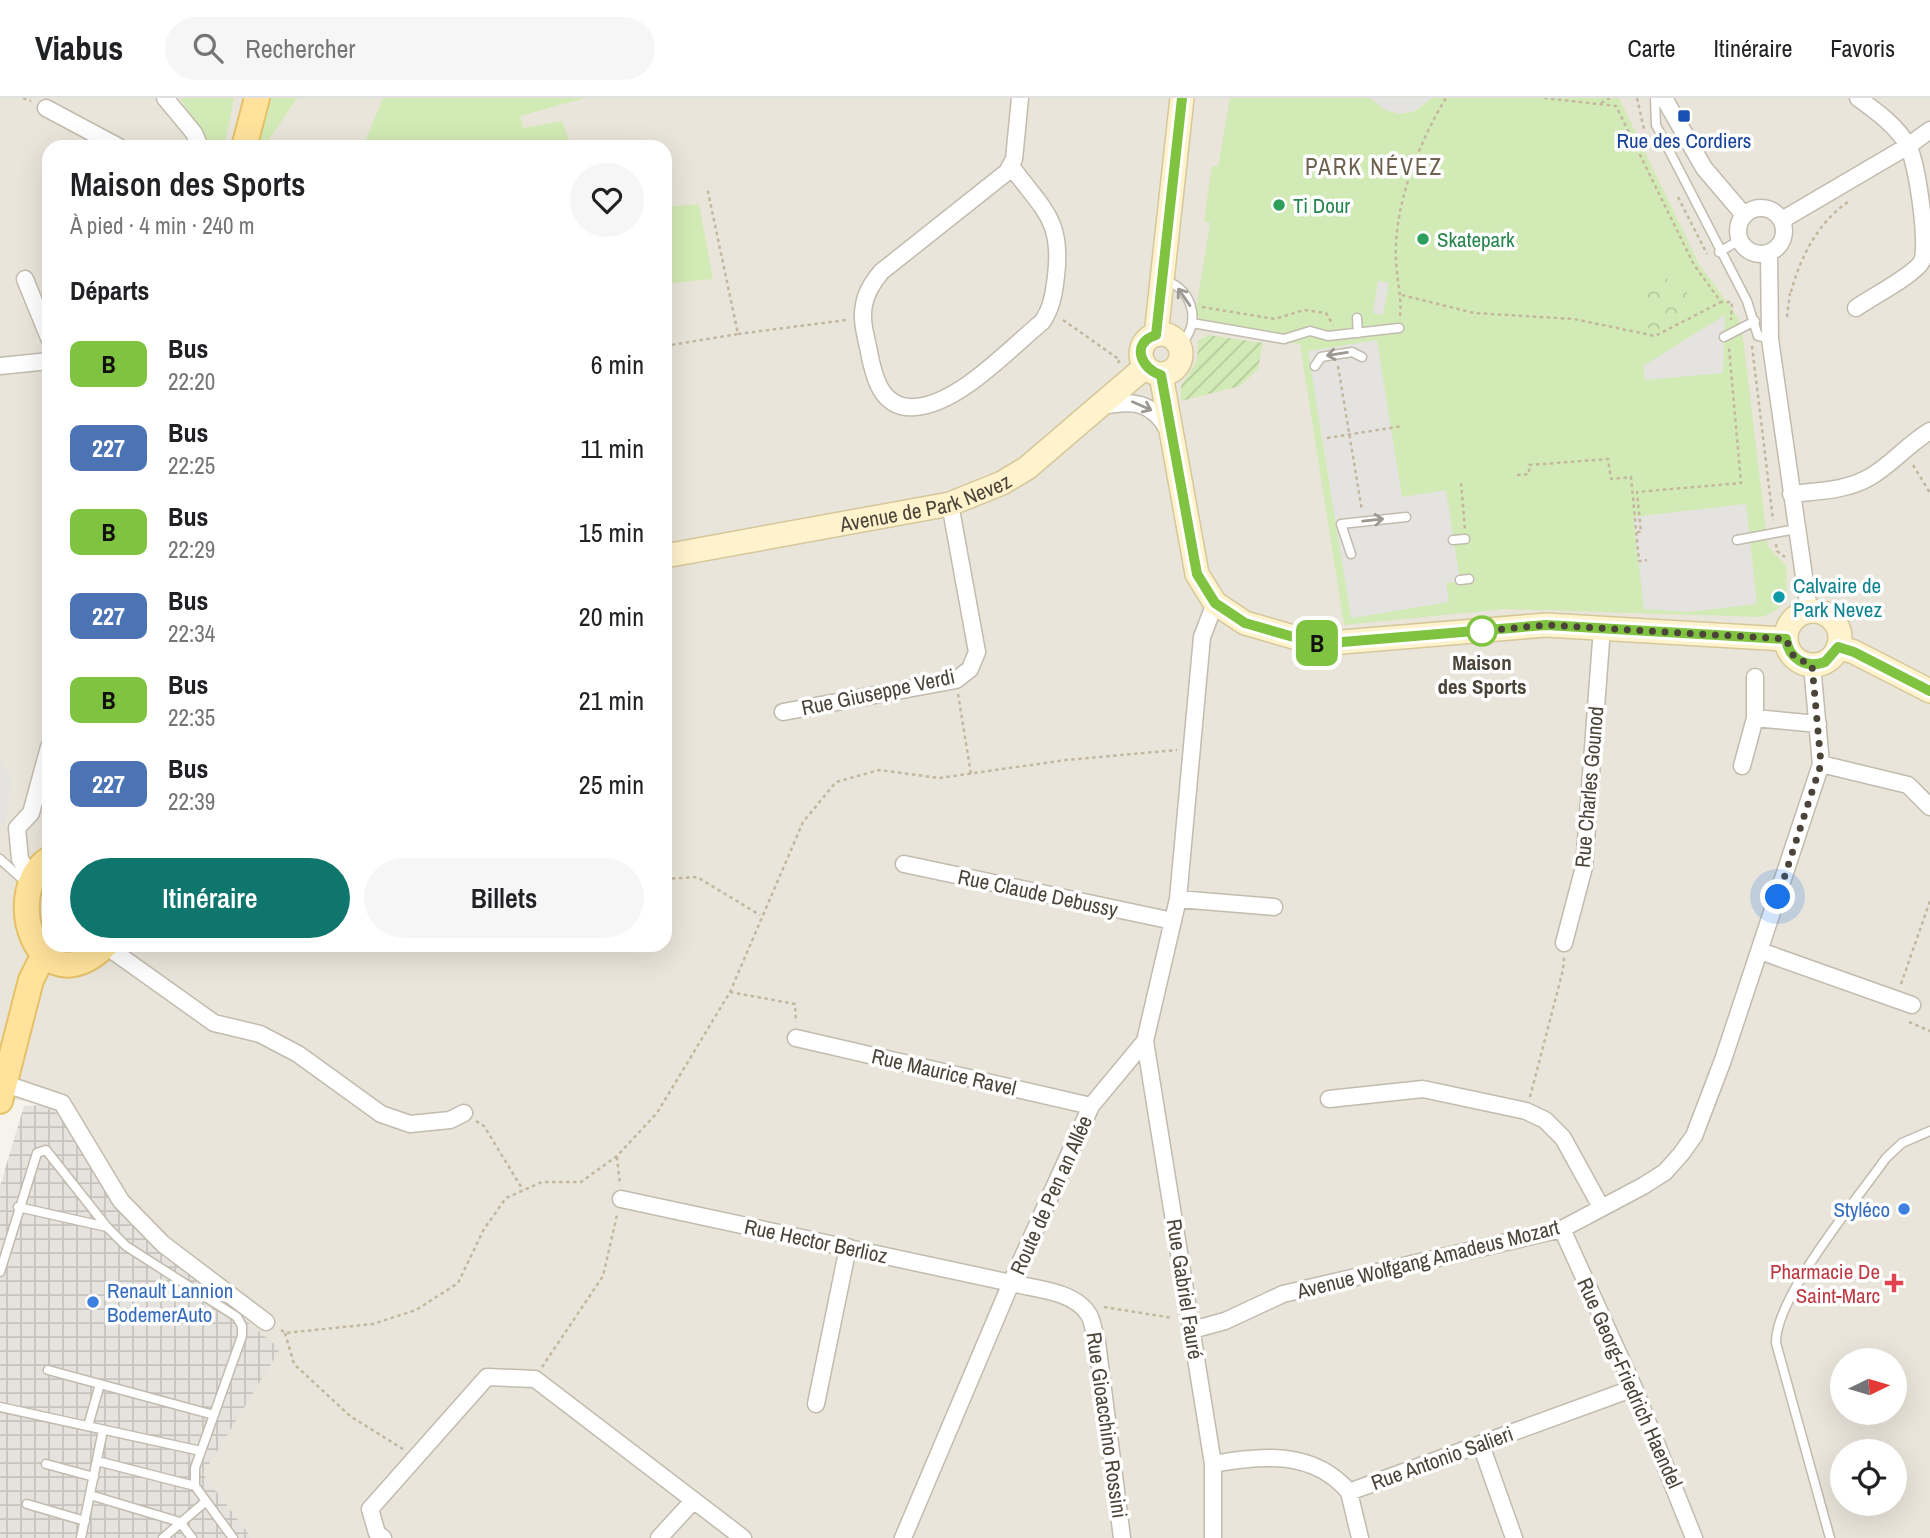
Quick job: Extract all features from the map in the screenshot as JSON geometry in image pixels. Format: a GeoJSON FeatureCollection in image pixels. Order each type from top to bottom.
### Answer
{"type":"FeatureCollection","features":[{"type":"Feature","properties":{"kind":"main road"},"geometry":{"type":"LineString","coordinates":[[236,140],[240,98]]}},
{"type":"Feature","properties":{"kind":"main road"},"geometry":{"type":"LineString","coordinates":[[246,140],[257,98]]}},
{"type":"Feature","properties":{"kind":"main road"},"geometry":{"type":"LineString","coordinates":[[1156,335],[1182,98]]}},
{"type":"Feature","properties":{"kind":"main road"},"geometry":{"type":"LineString","coordinates":[[1153,371],[1173,371],[1181,361],[1179,345],[1173,337],[1149,337],[1141,348],[1141,360],[1153,371],[1172,436],[1197,574],[1215,603],[1245,623],[1318,644],[1546,625],[1786,639]]}},
{"type":"Feature","properties":{"kind":"main road","name":"Avenue de Park Nevez"},"geometry":{"type":"LineString","coordinates":[[672,555],[950,505],[1002,483],[1027,468],[1100,406],[1153,371]]}},
{"type":"Feature","properties":{"kind":"main road"},"geometry":{"type":"LineString","coordinates":[[1809,611],[1825,614],[1836,624],[1838,647],[1825,662],[1812,665],[1794,657],[1786,639],[1792,621],[1809,611]]}},
{"type":"Feature","properties":{"kind":"main road"},"geometry":{"type":"LineString","coordinates":[[1838,647],[1854,652],[1930,691]]}},
{"type":"Feature","properties":{"kind":"main road"},"geometry":{"type":"LineString","coordinates":[[42,863],[24,875],[12,900],[12,923],[18,938],[41,960],[69,965],[98,952]]}},
{"type":"Feature","properties":{"kind":"main road"},"geometry":{"type":"LineString","coordinates":[[2,1089],[31,980],[41,960]]}},
{"type":"Feature","properties":{"kind":"street"},"geometry":{"type":"LineString","coordinates":[[165,98],[197,140]]}},
{"type":"Feature","properties":{"kind":"street"},"geometry":{"type":"LineString","coordinates":[[1011,166],[1056,230],[1060,248],[1049,310],[1042,322],[952,396],[917,407],[898,404],[883,393],[874,376],[862,318],[867,293],[881,272],[997,182],[1011,166],[1020,98]]}},
{"type":"Feature","properties":{"kind":"street"},"geometry":{"type":"LineString","coordinates":[[1664,98],[1704,168],[1744,215]]}},
{"type":"Feature","properties":{"kind":"street"},"geometry":{"type":"LineString","coordinates":[[1857,308],[1921,264],[1927,243],[1914,162],[1908,146],[1894,127],[1858,98]]}},
{"type":"Feature","properties":{"kind":"street"},"geometry":{"type":"LineString","coordinates":[[46,108],[107,140]]}},
{"type":"Feature","properties":{"kind":"street"},"geometry":{"type":"LineString","coordinates":[[1782,220],[1908,146],[1930,130]]}},
{"type":"Feature","properties":{"kind":"street"},"geometry":{"type":"LineString","coordinates":[[1769,253],[1748,250],[1740,240],[1738,227],[1744,215],[1764,208],[1782,220]]}},
{"type":"Feature","properties":{"kind":"street"},"geometry":{"type":"LineString","coordinates":[[1782,220],[1783,239],[1769,253],[1770,339],[1809,611]]}},
{"type":"Feature","properties":{"kind":"street"},"geometry":{"type":"LineString","coordinates":[[25,279],[42,321]]}},
{"type":"Feature","properties":{"kind":"street"},"geometry":{"type":"LineString","coordinates":[[0,366],[42,362]]}},
{"type":"Feature","properties":{"kind":"street"},"geometry":{"type":"LineString","coordinates":[[1100,406],[1127,401],[1141,402],[1161,416],[1172,436]]}},
{"type":"Feature","properties":{"kind":"street"},"geometry":{"type":"LineString","coordinates":[[1791,494],[1847,487],[1871,476],[1906,446],[1930,431]]}},
{"type":"Feature","properties":{"kind":"street","name":"Rue Giuseppe Verdi"},"geometry":{"type":"LineString","coordinates":[[783,712],[956,680],[970,669],[976,652],[950,505]]}},
{"type":"Feature","properties":{"kind":"street","name":"Route de Pen an Allée"},"geometry":{"type":"LineString","coordinates":[[903,1538],[1011,1283],[1091,1106],[1145,1041],[1178,898],[1202,637],[1215,603]]}},
{"type":"Feature","properties":{"kind":"street","name":"Rue Charles Gounod"},"geometry":{"type":"LineString","coordinates":[[1564,943],[1581,884],[1586,849],[1602,628]]}},
{"type":"Feature","properties":{"kind":"street","name":"Avenue Wolfgang Amadeus Mozart"},"geometry":{"type":"LineString","coordinates":[[1191,1326],[1225,1321],[1283,1294],[1562,1229],[1664,1172],[1693,1136],[1760,951],[1821,764],[1812,665]]}},
{"type":"Feature","properties":{"kind":"street"},"geometry":{"type":"LineString","coordinates":[[1742,766],[1755,719],[1755,677]]}},
{"type":"Feature","properties":{"kind":"street"},"geometry":{"type":"LineString","coordinates":[[1755,719],[1818,724]]}},
{"type":"Feature","properties":{"kind":"street"},"geometry":{"type":"LineString","coordinates":[[1821,764],[1908,785],[1930,807]]}},
{"type":"Feature","properties":{"kind":"street"},"geometry":{"type":"LineString","coordinates":[[24,875],[17,828],[30,815],[42,772]]}},
{"type":"Feature","properties":{"kind":"street","name":"Rue Claude Debussy"},"geometry":{"type":"LineString","coordinates":[[904,864],[1173,921]]}},
{"type":"Feature","properties":{"kind":"street"},"geometry":{"type":"LineString","coordinates":[[1178,898],[1274,906]]}},
{"type":"Feature","properties":{"kind":"street"},"geometry":{"type":"LineString","coordinates":[[1760,951],[1912,1005]]}},
{"type":"Feature","properties":{"kind":"street"},"geometry":{"type":"LineString","coordinates":[[116,952],[214,1023],[260,1034],[298,1054],[381,1114],[410,1124],[450,1120],[464,1114]]}},
{"type":"Feature","properties":{"kind":"street","name":"Rue Maurice Ravel"},"geometry":{"type":"LineString","coordinates":[[796,1038],[1091,1106]]}},
{"type":"Feature","properties":{"kind":"street","name":"Rue Gabriel Fauré"},"geometry":{"type":"LineString","coordinates":[[1145,1041],[1213,1464],[1213,1538]]}},
{"type":"Feature","properties":{"kind":"street"},"geometry":{"type":"LineString","coordinates":[[2,1089],[62,1103],[121,1200],[163,1244],[266,1322]]}},
{"type":"Feature","properties":{"kind":"street"},"geometry":{"type":"LineString","coordinates":[[1329,1099],[1423,1089],[1526,1111],[1545,1120],[1563,1138],[1601,1207]]}},
{"type":"Feature","properties":{"kind":"street","name":"Rue Hector Berlioz"},"geometry":{"type":"LineString","coordinates":[[621,1199],[1011,1283]]}},
{"type":"Feature","properties":{"kind":"street","name":"Rue Georg-Friedrich Haendel"},"geometry":{"type":"LineString","coordinates":[[1562,1229],[1634,1388],[1694,1538]]}},
{"type":"Feature","properties":{"kind":"street"},"geometry":{"type":"LineString","coordinates":[[816,1404],[848,1247]]}},
{"type":"Feature","properties":{"kind":"street","name":"Rue Gioacchino Rossini"},"geometry":{"type":"LineString","coordinates":[[1011,1283],[1069,1297],[1079,1303],[1089,1315],[1097,1342],[1122,1538]]}},
{"type":"Feature","properties":{"kind":"street"},"geometry":{"type":"LineString","coordinates":[[383,1538],[377,1533],[370,1509],[487,1377],[535,1379],[743,1538]]}},
{"type":"Feature","properties":{"kind":"street","name":"Rue Antonio Salieri"},"geometry":{"type":"LineString","coordinates":[[1213,1464],[1258,1455],[1309,1464],[1336,1476],[1349,1492],[1634,1388]]}},
{"type":"Feature","properties":{"kind":"street"},"geometry":{"type":"LineString","coordinates":[[1481,1444],[1514,1538]]}},
{"type":"Feature","properties":{"kind":"street"},"geometry":{"type":"LineString","coordinates":[[1349,1492],[1360,1538]]}},
{"type":"Feature","properties":{"kind":"street"},"geometry":{"type":"LineString","coordinates":[[659,1538],[692,1501]]}},
{"type":"Feature","properties":{"kind":"lane"},"geometry":{"type":"LineString","coordinates":[[1655,98],[1656,125],[1755,321],[1758,336],[1770,339]]}},
{"type":"Feature","properties":{"kind":"lane"},"geometry":{"type":"LineString","coordinates":[[1719,252],[1740,240]]}},
{"type":"Feature","properties":{"kind":"lane"},"geometry":{"type":"LineString","coordinates":[[1163,280],[1184,292],[1196,323],[1179,345]]}},
{"type":"Feature","properties":{"kind":"lane"},"geometry":{"type":"LineString","coordinates":[[1357,318],[1358,333]]}},
{"type":"Feature","properties":{"kind":"lane"},"geometry":{"type":"LineString","coordinates":[[1727,335],[1755,321]]}},
{"type":"Feature","properties":{"kind":"lane"},"geometry":{"type":"LineString","coordinates":[[1196,323],[1284,339],[1310,331],[1333,335],[1400,327]]}},
{"type":"Feature","properties":{"kind":"lane"},"geometry":{"type":"LineString","coordinates":[[1315,366],[1318,358],[1336,354],[1355,352],[1362,357]]}},
{"type":"Feature","properties":{"kind":"lane"},"geometry":{"type":"LineString","coordinates":[[1351,554],[1340,524],[1406,517]]}},
{"type":"Feature","properties":{"kind":"lane"},"geometry":{"type":"LineString","coordinates":[[1737,540],[1796,529]]}},
{"type":"Feature","properties":{"kind":"lane"},"geometry":{"type":"LineString","coordinates":[[1454,540],[1465,539]]}},
{"type":"Feature","properties":{"kind":"lane"},"geometry":{"type":"LineString","coordinates":[[0,859],[24,875]]}},
{"type":"Feature","properties":{"kind":"lane"},"geometry":{"type":"LineString","coordinates":[[1830,1538],[1776,1343],[1777,1328],[1798,1283],[1886,1158],[1902,1143],[1930,1131]]}},
{"type":"Feature","properties":{"kind":"lane"},"geometry":{"type":"LineString","coordinates":[[0,1272],[18,1207],[37,1153],[46,1150],[61,1165],[107,1227],[127,1246],[237,1317],[242,1336],[195,1468],[195,1486],[233,1538]]}},
{"type":"Feature","properties":{"kind":"lane"},"geometry":{"type":"LineString","coordinates":[[18,1207],[107,1227]]}},
{"type":"Feature","properties":{"kind":"lane"},"geometry":{"type":"LineString","coordinates":[[48,1370],[214,1415]]}},
{"type":"Feature","properties":{"kind":"lane"},"geometry":{"type":"LineString","coordinates":[[88,1426],[100,1384]]}},
{"type":"Feature","properties":{"kind":"lane"},"geometry":{"type":"LineString","coordinates":[[1,1410],[201,1451]]}},
{"type":"Feature","properties":{"kind":"lane"},"geometry":{"type":"LineString","coordinates":[[81,1538],[103,1430]]}},
{"type":"Feature","properties":{"kind":"lane"},"geometry":{"type":"LineString","coordinates":[[97,1461],[195,1486]]}},
{"type":"Feature","properties":{"kind":"lane"},"geometry":{"type":"LineString","coordinates":[[46,1464],[94,1477]]}},
{"type":"Feature","properties":{"kind":"lane"},"geometry":{"type":"LineString","coordinates":[[90,1495],[180,1522],[192,1538]]}},
{"type":"Feature","properties":{"kind":"lane"},"geometry":{"type":"LineString","coordinates":[[163,1538],[205,1502]]}},
{"type":"Feature","properties":{"kind":"lane"},"geometry":{"type":"LineString","coordinates":[[27,1504],[85,1521]]}},
{"type":"Feature","properties":{"kind":"path"},"geometry":{"type":"LineString","coordinates":[[1400,327],[1402,295],[1396,262],[1400,214],[1429,127],[1446,98]]}},
{"type":"Feature","properties":{"kind":"path"},"geometry":{"type":"LineString","coordinates":[[1544,98],[1616,106],[1694,265],[1721,302]]}},
{"type":"Feature","properties":{"kind":"path"},"geometry":{"type":"LineString","coordinates":[[1601,103],[1610,98]]}},
{"type":"Feature","properties":{"kind":"path"},"geometry":{"type":"LineString","coordinates":[[1637,98],[1639,120],[1645,132]]}},
{"type":"Feature","properties":{"kind":"path"},"geometry":{"type":"LineString","coordinates":[[707,187],[738,334]]}},
{"type":"Feature","properties":{"kind":"path"},"geometry":{"type":"LineString","coordinates":[[1674,190],[1711,261]]}},
{"type":"Feature","properties":{"kind":"path"},"geometry":{"type":"LineString","coordinates":[[1769,293],[1790,293],[1809,246],[1836,209],[1858,195]]}},
{"type":"Feature","properties":{"kind":"path"},"geometry":{"type":"LineString","coordinates":[[1402,295],[1474,313],[1574,319],[1655,336],[1721,302],[1732,302],[1727,335],[1728,358],[1741,483],[1637,492],[1641,532],[1637,532]]}},
{"type":"Feature","properties":{"kind":"path"},"geometry":{"type":"LineString","coordinates":[[1737,300],[1751,340],[1777,551],[1789,562]]}},
{"type":"Feature","properties":{"kind":"path"},"geometry":{"type":"LineString","coordinates":[[1196,323],[1202,307],[1275,319],[1304,310],[1326,313],[1333,321],[1333,335]]}},
{"type":"Feature","properties":{"kind":"path"},"geometry":{"type":"LineString","coordinates":[[1049,310],[1120,360],[1115,367]]}},
{"type":"Feature","properties":{"kind":"path"},"geometry":{"type":"LineString","coordinates":[[672,345],[862,318]]}},
{"type":"Feature","properties":{"kind":"path"},"geometry":{"type":"LineString","coordinates":[[1336,354],[1363,521]]}},
{"type":"Feature","properties":{"kind":"path"},"geometry":{"type":"LineString","coordinates":[[1327,438],[1403,426]]}},
{"type":"Feature","properties":{"kind":"path"},"geometry":{"type":"LineString","coordinates":[[1906,446],[1930,493]]}},
{"type":"Feature","properties":{"kind":"path"},"geometry":{"type":"LineString","coordinates":[[1517,475],[1529,474],[1529,466],[1608,459],[1611,479],[1631,477],[1639,561],[1647,560]]}},
{"type":"Feature","properties":{"kind":"path"},"geometry":{"type":"LineString","coordinates":[[1461,483],[1465,529]]}},
{"type":"Feature","properties":{"kind":"path"},"geometry":{"type":"LineString","coordinates":[[956,680],[971,774]]}},
{"type":"Feature","properties":{"kind":"path"},"geometry":{"type":"LineString","coordinates":[[266,1322],[285,1333],[373,1324],[416,1310],[458,1283],[484,1229],[506,1198],[542,1182],[581,1182],[617,1156],[657,1113],[730,992],[803,822],[836,782],[878,770],[939,778],[1066,760],[1193,748]]}},
{"type":"Feature","properties":{"kind":"path"},"geometry":{"type":"LineString","coordinates":[[672,879],[697,877],[761,916]]}},
{"type":"Feature","properties":{"kind":"path"},"geometry":{"type":"LineString","coordinates":[[1930,901],[1890,1015],[1930,1031]]}},
{"type":"Feature","properties":{"kind":"path"},"geometry":{"type":"LineString","coordinates":[[1526,1111],[1563,970],[1564,943]]}},
{"type":"Feature","properties":{"kind":"path"},"geometry":{"type":"LineString","coordinates":[[730,992],[795,1004],[796,1038]]}},
{"type":"Feature","properties":{"kind":"path"},"geometry":{"type":"LineString","coordinates":[[464,1114],[484,1126],[524,1190]]}},
{"type":"Feature","properties":{"kind":"path"},"geometry":{"type":"LineString","coordinates":[[535,1379],[603,1276],[621,1199],[617,1156]]}},
{"type":"Feature","properties":{"kind":"path"},"geometry":{"type":"LineString","coordinates":[[1079,1303],[1191,1326]]}},
{"type":"Feature","properties":{"kind":"path"},"geometry":{"type":"LineString","coordinates":[[285,1333],[294,1364],[350,1416],[416,1457]]}},
{"type":"Feature","properties":{"kind":"shaded area"},"geometry":{"type":"Polygon","coordinates":[[[0,98],[1930,98],[1930,1538],[252,1538],[203,1474],[157,1246],[119,1206],[58,1114],[42,1105],[0,1096],[0,98]]]}},
{"type":"Feature","properties":{"kind":"shaded area"},"geometry":{"type":"Polygon","coordinates":[[[1370,98],[1432,98],[1415,111],[1400,114],[1385,110],[1370,98]]]}},
{"type":"Feature","properties":{"kind":"shaded area"},"geometry":{"type":"Polygon","coordinates":[[[1378,281],[1389,283],[1383,315],[1373,313],[1378,281]]]}},
{"type":"Feature","properties":{"kind":"shaded area"},"geometry":{"type":"Polygon","coordinates":[[[1725,315],[1723,373],[1645,380],[1643,366],[1725,315]]]}},
{"type":"Feature","properties":{"kind":"shaded area"},"geometry":{"type":"Polygon","coordinates":[[[1377,340],[1402,497],[1446,490],[1460,581],[1446,583],[1449,602],[1351,618],[1308,351],[1377,340]]]}},
{"type":"Feature","properties":{"kind":"shaded area"},"geometry":{"type":"Polygon","coordinates":[[[1746,504],[1757,604],[1688,612],[1644,609],[1633,517],[1746,504]]]}},
{"type":"Feature","properties":{"kind":"shaded area"},"geometry":{"type":"Polygon","coordinates":[[[0,759],[12,778],[5,824],[0,823],[0,759]]]}},
{"type":"Feature","properties":{"kind":"shaded area"},"geometry":{"type":"Polygon","coordinates":[[[42,1105],[58,1114],[119,1206],[157,1246],[280,1349],[203,1474],[252,1538],[0,1538],[0,1186],[24,1106],[42,1105]]]}},
{"type":"Feature","properties":{"kind":"green space"},"geometry":{"type":"Polygon","coordinates":[[[180,98],[234,98],[225,140],[207,140],[180,98]]]}},
{"type":"Feature","properties":{"kind":"green space"},"geometry":{"type":"Polygon","coordinates":[[[265,98],[297,98],[269,140],[258,140],[265,98]]]}},
{"type":"Feature","properties":{"kind":"green space"},"geometry":{"type":"Polygon","coordinates":[[[383,98],[585,98],[520,116],[523,128],[562,121],[569,140],[366,140],[383,98]]]}},
{"type":"Feature","properties":{"kind":"green space"},"geometry":{"type":"Polygon","coordinates":[[[1230,98],[1619,98],[1699,264],[1739,319],[1768,547],[1786,565],[1785,598],[1778,609],[1761,617],[1504,609],[1344,625],[1300,344],[1193,329],[1210,223],[1204,221],[1212,166],[1218,167],[1230,98]]]}},
{"type":"Feature","properties":{"kind":"green space"},"geometry":{"type":"Polygon","coordinates":[[[699,204],[713,279],[672,283],[672,206],[699,204]]]}},
{"type":"Feature","properties":{"kind":"green space"},"geometry":{"type":"Polygon","coordinates":[[[1644,263],[1702,303],[1690,314],[1658,330],[1646,327],[1644,263]]]}},
{"type":"Feature","properties":{"kind":"green space"},"geometry":{"type":"Polygon","coordinates":[[[1208,335],[1263,343],[1258,369],[1240,386],[1181,401],[1181,386],[1197,361],[1198,341],[1208,335]]]}},
{"type":"Feature","properties":{"kind":"bus line","name":"B"},"geometry":{"type":"LineString","coordinates":[[1182,98],[1168,247],[1156,335],[1149,337],[1141,348],[1141,360],[1148,371],[1161,375],[1197,574],[1201,585],[1215,603],[1245,623],[1318,644],[1546,625],[1786,639],[1790,652],[1805,664],[1825,662],[1838,647],[1854,652],[1930,691]]}},
{"type":"Feature","properties":{"kind":"place","name":"Rue des Cordiers"},"geometry":{"type":"Point","coordinates":[1684,116]}},
{"type":"Feature","properties":{"kind":"place","name":"Ti Dour"},"geometry":{"type":"Point","coordinates":[1279,205]}},
{"type":"Feature","properties":{"kind":"place","name":"Skatepark"},"geometry":{"type":"Point","coordinates":[1423,239]}},
{"type":"Feature","properties":{"kind":"place","name":"Calvaire de Park Nevez"},"geometry":{"type":"Point","coordinates":[1779,597]}},
{"type":"Feature","properties":{"kind":"place","name":"Maison des Sports"},"geometry":{"type":"Point","coordinates":[1482,631]}},
{"type":"Feature","properties":{"kind":"place","name":"Styléco"},"geometry":{"type":"Point","coordinates":[1904,1209]}},
{"type":"Feature","properties":{"kind":"place","name":"Pharmacie De Saint-Marc"},"geometry":{"type":"Point","coordinates":[1894,1283]}},
{"type":"Feature","properties":{"kind":"place","name":"Renault Lannion BodemerAuto"},"geometry":{"type":"Point","coordinates":[93,1302]}},
{"type":"Feature","properties":{"kind":"district","name":"PARK NÉVEZ"},"geometry":{"type":"Point","coordinates":[1374,166]}},
{"type":"Feature","properties":{"kind":"route"},"geometry":{"type":"LineString","coordinates":[[1482,631],[1473,632],[1546,625],[1786,639],[1794,657],[1812,665],[1821,764],[1778,897]]}}]}
